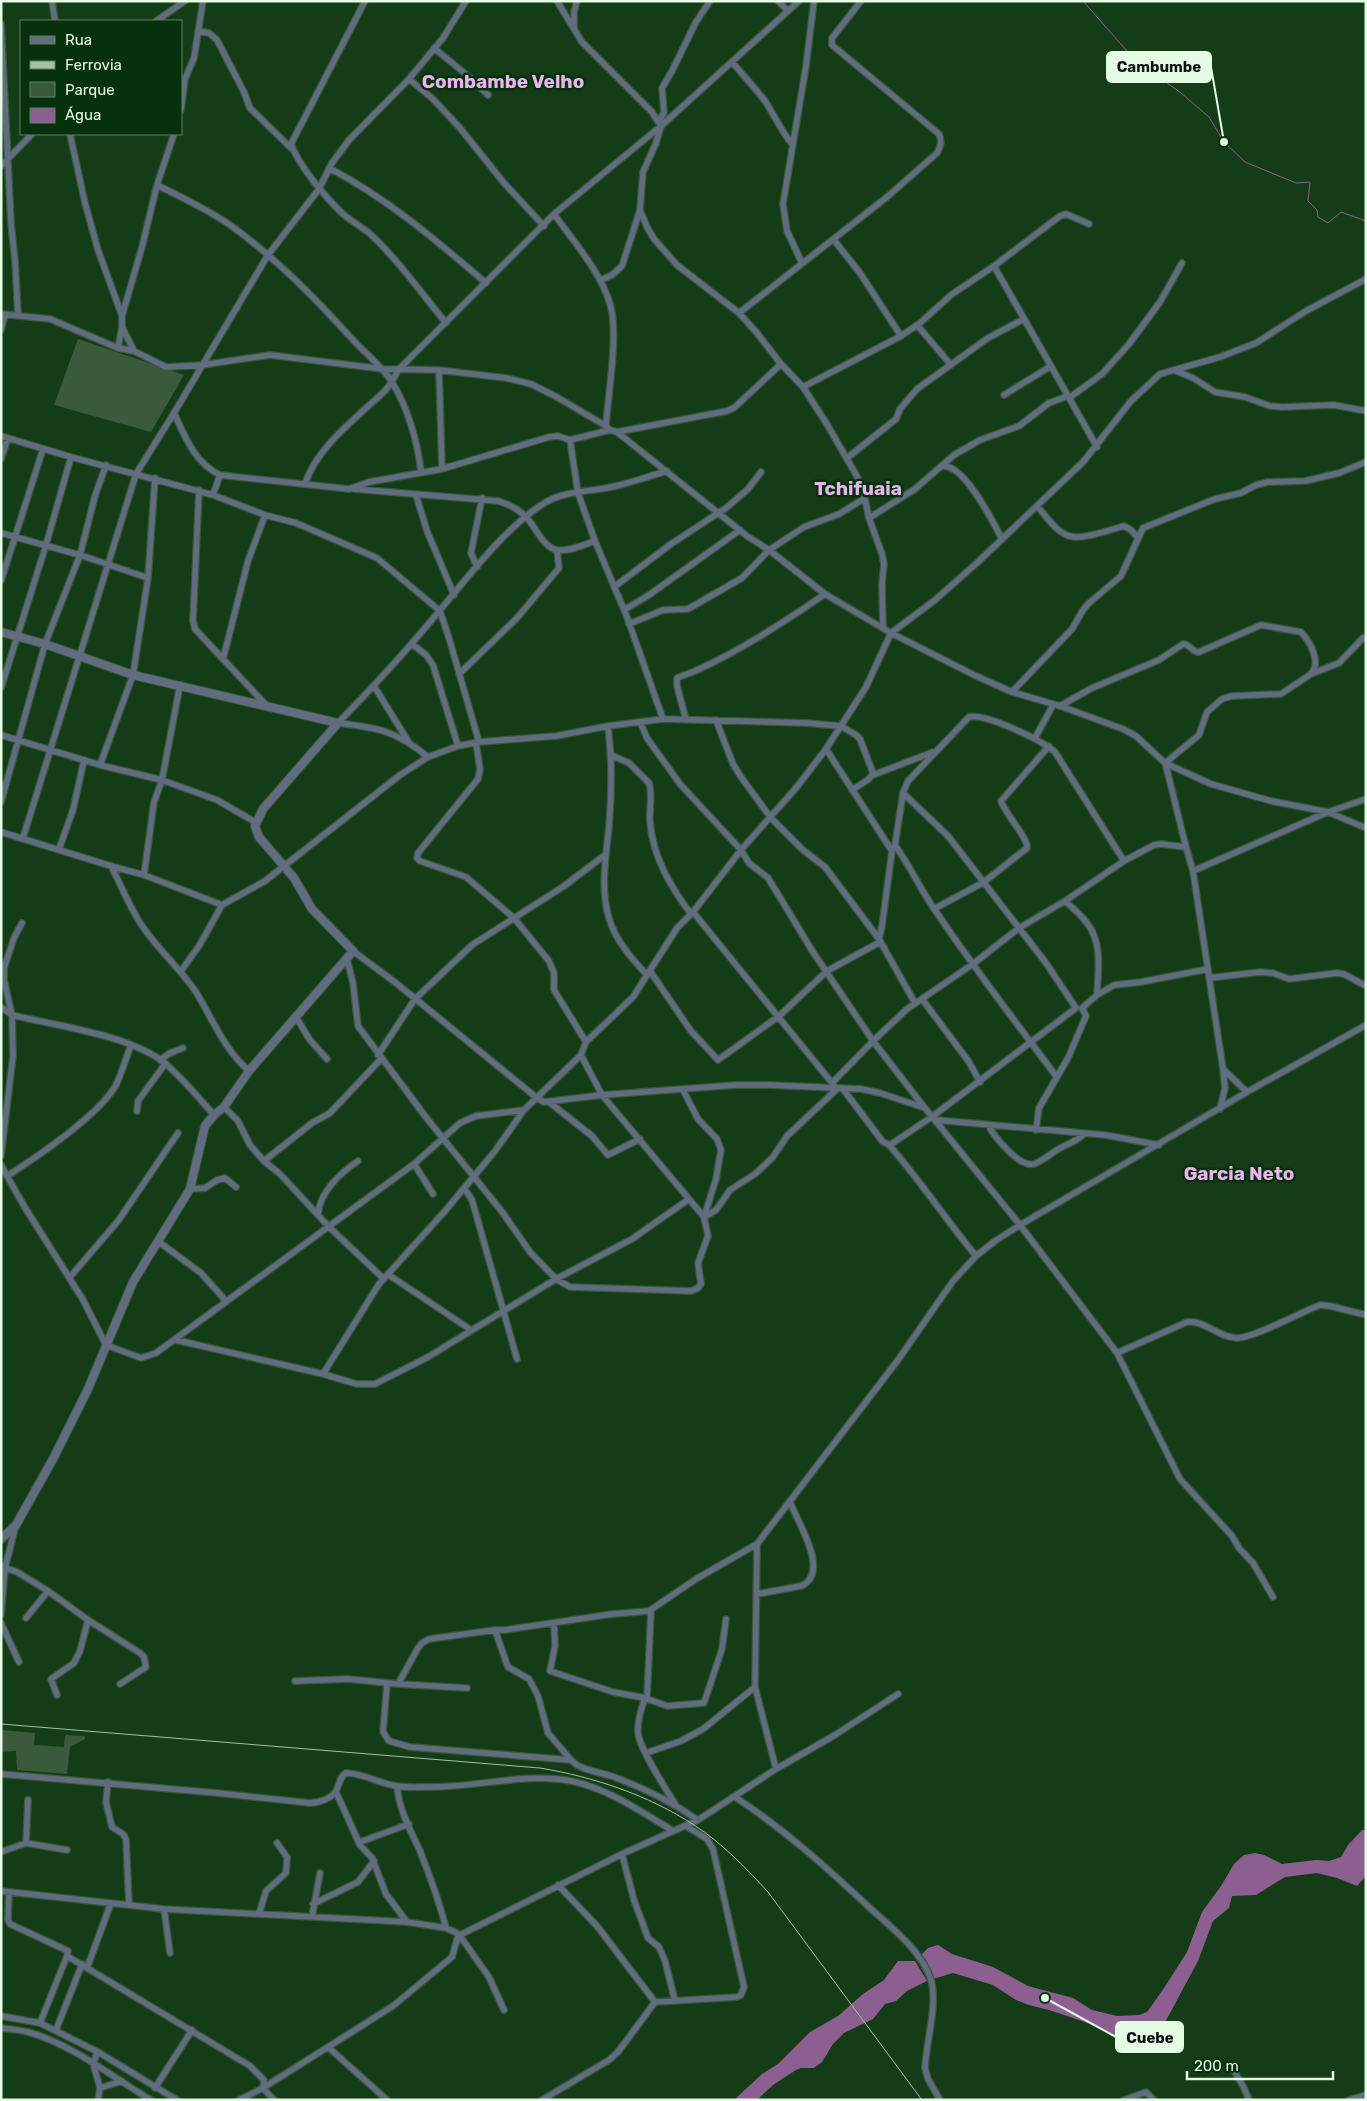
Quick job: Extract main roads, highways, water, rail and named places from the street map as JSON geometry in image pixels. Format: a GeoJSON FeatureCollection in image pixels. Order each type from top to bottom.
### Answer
{"type":"FeatureCollection","features":[{"type":"Feature","properties":{"kind":"water"},"geometry":{"type":"Polygon","coordinates":[[[1362,1830],[1366,1830],[1366,1876],[1357,1886],[1317,1873],[1285,1877],[1256,1895],[1232,1896],[1229,1908],[1213,1921],[1198,1961],[1162,2028],[1152,2042],[1144,2046],[1135,2045],[1085,2022],[1016,2000],[993,1985],[953,1973],[933,1979],[920,1956],[928,1948],[938,1945],[952,1954],[993,1967],[1028,1986],[1073,1998],[1092,2010],[1117,2016],[1139,2015],[1147,2012],[1164,1988],[1187,1952],[1202,1912],[1234,1864],[1244,1855],[1255,1853],[1264,1855],[1282,1864],[1316,1860],[1329,1861],[1341,1857],[1348,1845],[1362,1830]]]}},
{"type":"Feature","properties":{"kind":"water"},"geometry":{"type":"Polygon","coordinates":[[[898,1961],[915,1961],[927,1981],[907,1991],[896,2001],[885,2004],[873,2019],[844,2033],[833,2044],[822,2062],[814,2068],[796,2070],[773,2085],[757,2100],[734,2100],[762,2074],[778,2064],[810,2032],[838,2016],[863,1994],[884,1980],[898,1961]]]}},
{"type":"Feature","properties":{"kind":"waterway"},"geometry":{"type":"LineString","coordinates":[[1083,1],[1134,59],[1181,93],[1209,117],[1224,142],[1245,162],[1296,183],[1310,182],[1308,201],[1317,210],[1318,217],[1328,223],[1341,212],[1366,221]]}},
{"type":"Feature","properties":{"kind":"railway"},"geometry":{"type":"LineString","coordinates":[[1,1724],[540,1768],[580,1776],[639,1796],[676,1814],[704,1832],[733,1856],[760,1883],[922,2100]]}},
{"type":"Feature","properties":{"kind":"place","name":"Cambumbe"},"geometry":{"type":"Point","coordinates":[1224,142]}},
{"type":"Feature","properties":{"kind":"place","name":"Cuebe"},"geometry":{"type":"Point","coordinates":[1045,1998]}},
{"type":"Feature","properties":{"kind":"district","name":"Combambe Velho"},"geometry":{"type":"Point","coordinates":[503,81]}},
{"type":"Feature","properties":{"kind":"district","name":"Tchifuaia"},"geometry":{"type":"Point","coordinates":[858,488]}},
{"type":"Feature","properties":{"kind":"district","name":"Garcia Neto"},"geometry":{"type":"Point","coordinates":[1239,1173]}}]}
